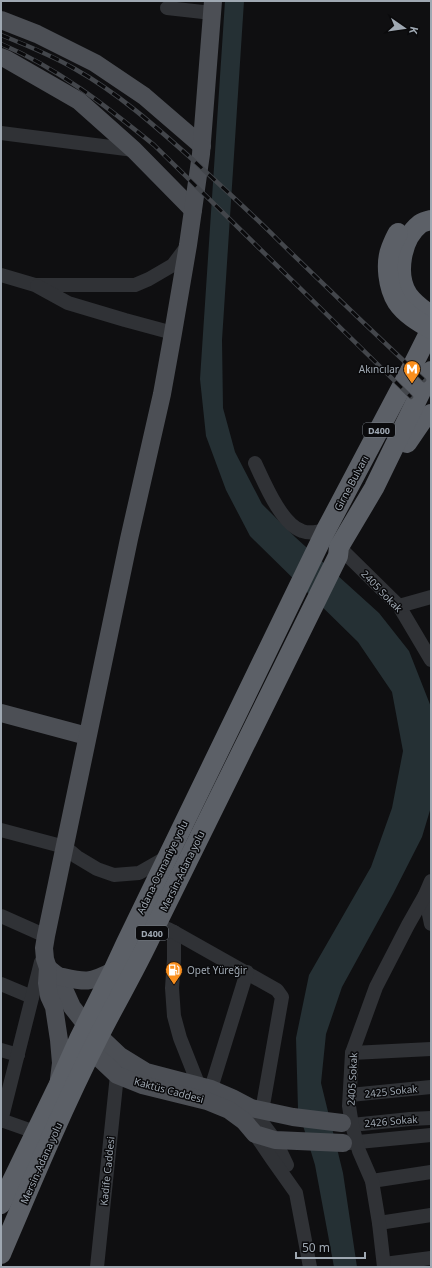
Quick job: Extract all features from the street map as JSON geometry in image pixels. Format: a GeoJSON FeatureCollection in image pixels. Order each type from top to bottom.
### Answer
{"type":"FeatureCollection","features":[{"type":"Feature","properties":{"kind":"highway"},"geometry":{"type":"LineString","coordinates":[[410,371],[431,316],[416,304],[407,294],[402,281],[401,266],[403,236],[407,222],[431,207]]}},
{"type":"Feature","properties":{"kind":"highway"},"geometry":{"type":"LineString","coordinates":[[431,220],[420,224],[403,236],[390,248],[388,264],[390,283],[397,302],[410,315],[431,329]]}},
{"type":"Feature","properties":{"kind":"highway","name":"Girne Bulvarı"},"geometry":{"type":"LineString","coordinates":[[326,530],[431,329]]}},
{"type":"Feature","properties":{"kind":"highway","name":"D400"},"geometry":{"type":"LineString","coordinates":[[339,552],[374,488],[431,371]]}},
{"type":"Feature","properties":{"kind":"highway"},"geometry":{"type":"LineString","coordinates":[[374,488],[424,418],[431,414]]}},
{"type":"Feature","properties":{"kind":"highway","name":"Adana-Osmaniye yolu"},"geometry":{"type":"LineString","coordinates":[[1,1204],[35,1132],[84,1036],[167,857],[326,530]]}},
{"type":"Feature","properties":{"kind":"highway","name":"Mersin-Adana yolu"},"geometry":{"type":"LineString","coordinates":[[1,1254],[35,1173],[84,1036],[144,952],[165,928],[339,552]]}},
{"type":"Feature","properties":{"kind":"main road"},"geometry":{"type":"LineString","coordinates":[[84,1036],[72,1007],[51,968],[44,948],[87,736],[162,394],[173,333],[188,245],[202,146],[213,7]]}},
{"type":"Feature","properties":{"kind":"main road"},"geometry":{"type":"LineString","coordinates":[[1,20],[37,34],[95,63],[144,96],[202,146]]}},
{"type":"Feature","properties":{"kind":"main road"},"geometry":{"type":"LineString","coordinates":[[1,57],[79,101],[134,150],[193,210]]}},
{"type":"Feature","properties":{"kind":"main road"},"geometry":{"type":"LineString","coordinates":[[1,713],[87,736]]}},
{"type":"Feature","properties":{"kind":"main road"},"geometry":{"type":"LineString","coordinates":[[51,968],[85,982],[97,980],[113,972]]}},
{"type":"Feature","properties":{"kind":"main road"},"geometry":{"type":"LineString","coordinates":[[51,968],[47,983],[49,996],[54,1008],[59,1040],[61,1063],[58,1086]]}},
{"type":"Feature","properties":{"kind":"main road"},"geometry":{"type":"LineString","coordinates":[[54,1008],[84,1036],[146,1072],[203,1093]]}},
{"type":"Feature","properties":{"kind":"main road","name":"Kaktüs Caddesi"},"geometry":{"type":"LineString","coordinates":[[84,1036],[117,1075],[142,1085],[203,1093],[230,1110],[253,1118]]}},
{"type":"Feature","properties":{"kind":"main road"},"geometry":{"type":"LineString","coordinates":[[253,1118],[293,1117],[347,1124]]}},
{"type":"Feature","properties":{"kind":"main road"},"geometry":{"type":"LineString","coordinates":[[253,1118],[288,1140],[350,1142]]}},
{"type":"Feature","properties":{"kind":"street"},"geometry":{"type":"LineString","coordinates":[[167,8],[213,7]]}},
{"type":"Feature","properties":{"kind":"street"},"geometry":{"type":"LineString","coordinates":[[1,133],[134,150]]}},
{"type":"Feature","properties":{"kind":"street"},"geometry":{"type":"LineString","coordinates":[[35,285],[135,284],[149,279],[172,265],[188,245]]}},
{"type":"Feature","properties":{"kind":"street"},"geometry":{"type":"LineString","coordinates":[[1,275],[35,285],[68,303],[173,333]]}},
{"type":"Feature","properties":{"kind":"street"},"geometry":{"type":"LineString","coordinates":[[255,463],[278,509],[288,522],[301,531],[313,533],[326,530]]}},
{"type":"Feature","properties":{"kind":"street","name":"2405 Sokak"},"geometry":{"type":"LineString","coordinates":[[339,552],[400,606],[431,660]]}},
{"type":"Feature","properties":{"kind":"street"},"geometry":{"type":"LineString","coordinates":[[400,606],[431,597]]}},
{"type":"Feature","properties":{"kind":"street"},"geometry":{"type":"LineString","coordinates":[[1,830],[65,847],[97,869],[114,875],[139,873],[167,857]]}},
{"type":"Feature","properties":{"kind":"street","name":"2405 Sokak"},"geometry":{"type":"LineString","coordinates":[[384,1266],[372,1181],[359,1151],[350,1142],[347,1124],[352,1053],[376,987],[425,895],[431,880]]}},
{"type":"Feature","properties":{"kind":"street"},"geometry":{"type":"LineString","coordinates":[[425,895],[431,924]]}},
{"type":"Feature","properties":{"kind":"street"},"geometry":{"type":"LineString","coordinates":[[1,916],[46,936]]}},
{"type":"Feature","properties":{"kind":"street"},"geometry":{"type":"LineString","coordinates":[[165,928],[278,990],[282,997],[253,1118],[272,1159],[296,1193]]}},
{"type":"Feature","properties":{"kind":"street"},"geometry":{"type":"LineString","coordinates":[[165,928],[174,959],[172,988],[174,1016],[180,1038],[203,1093]]}},
{"type":"Feature","properties":{"kind":"street"},"geometry":{"type":"LineString","coordinates":[[35,1132],[1,1120],[41,962],[51,968]]}},
{"type":"Feature","properties":{"kind":"street"},"geometry":{"type":"LineString","coordinates":[[203,1093],[247,972]]}},
{"type":"Feature","properties":{"kind":"street"},"geometry":{"type":"LineString","coordinates":[[1,984],[32,997]]}},
{"type":"Feature","properties":{"kind":"street"},"geometry":{"type":"LineString","coordinates":[[352,1053],[431,1049]]}},
{"type":"Feature","properties":{"kind":"street"},"geometry":{"type":"LineString","coordinates":[[1,1050],[18,1055]]}},
{"type":"Feature","properties":{"kind":"street","name":"Kadife Caddesi"},"geometry":{"type":"LineString","coordinates":[[97,1267],[117,1075]]}},
{"type":"Feature","properties":{"kind":"street","name":"2425 Sokak"},"geometry":{"type":"LineString","coordinates":[[350,1095],[431,1087]]}},
{"type":"Feature","properties":{"kind":"street"},"geometry":{"type":"LineString","coordinates":[[253,1118],[288,1140],[287,1165],[296,1193],[310,1267]]}},
{"type":"Feature","properties":{"kind":"street","name":"2426 Sokak"},"geometry":{"type":"LineString","coordinates":[[347,1124],[431,1118]]}},
{"type":"Feature","properties":{"kind":"street"},"geometry":{"type":"LineString","coordinates":[[350,1142],[431,1135]]}},
{"type":"Feature","properties":{"kind":"street"},"geometry":{"type":"LineString","coordinates":[[372,1181],[431,1172]]}},
{"type":"Feature","properties":{"kind":"street"},"geometry":{"type":"LineString","coordinates":[[379,1223],[431,1215]]}},
{"type":"Feature","properties":{"kind":"street"},"geometry":{"type":"LineString","coordinates":[[384,1266],[431,1258]]}},
{"type":"Feature","properties":{"kind":"shaded area"},"geometry":{"type":"Polygon","coordinates":[[[225,1],[244,1],[222,340],[223,408],[235,452],[262,504],[295,537],[379,613],[409,651],[431,707],[431,807],[422,837],[393,894],[342,987],[326,1034],[321,1083],[343,1173],[357,1267],[334,1267],[315,1165],[298,1109],[296,1038],[309,975],[371,867],[392,808],[403,751],[392,692],[358,642],[250,536],[226,490],[206,436],[200,379],[225,1]]]}},
{"type":"Feature","properties":{"kind":"railway"},"geometry":{"type":"LineString","coordinates":[[1,35],[48,55],[91,78],[150,122],[257,219],[424,380]]}},
{"type":"Feature","properties":{"kind":"railway"},"geometry":{"type":"LineString","coordinates":[[1,44],[42,64],[62,76],[100,102],[154,145],[411,397]]}},
{"type":"Feature","properties":{"kind":"place","name":"Akıncılar"},"geometry":{"type":"Point","coordinates":[412,384]}},
{"type":"Feature","properties":{"kind":"place","name":"Opet Yüreğir"},"geometry":{"type":"Point","coordinates":[174,985]}}]}
